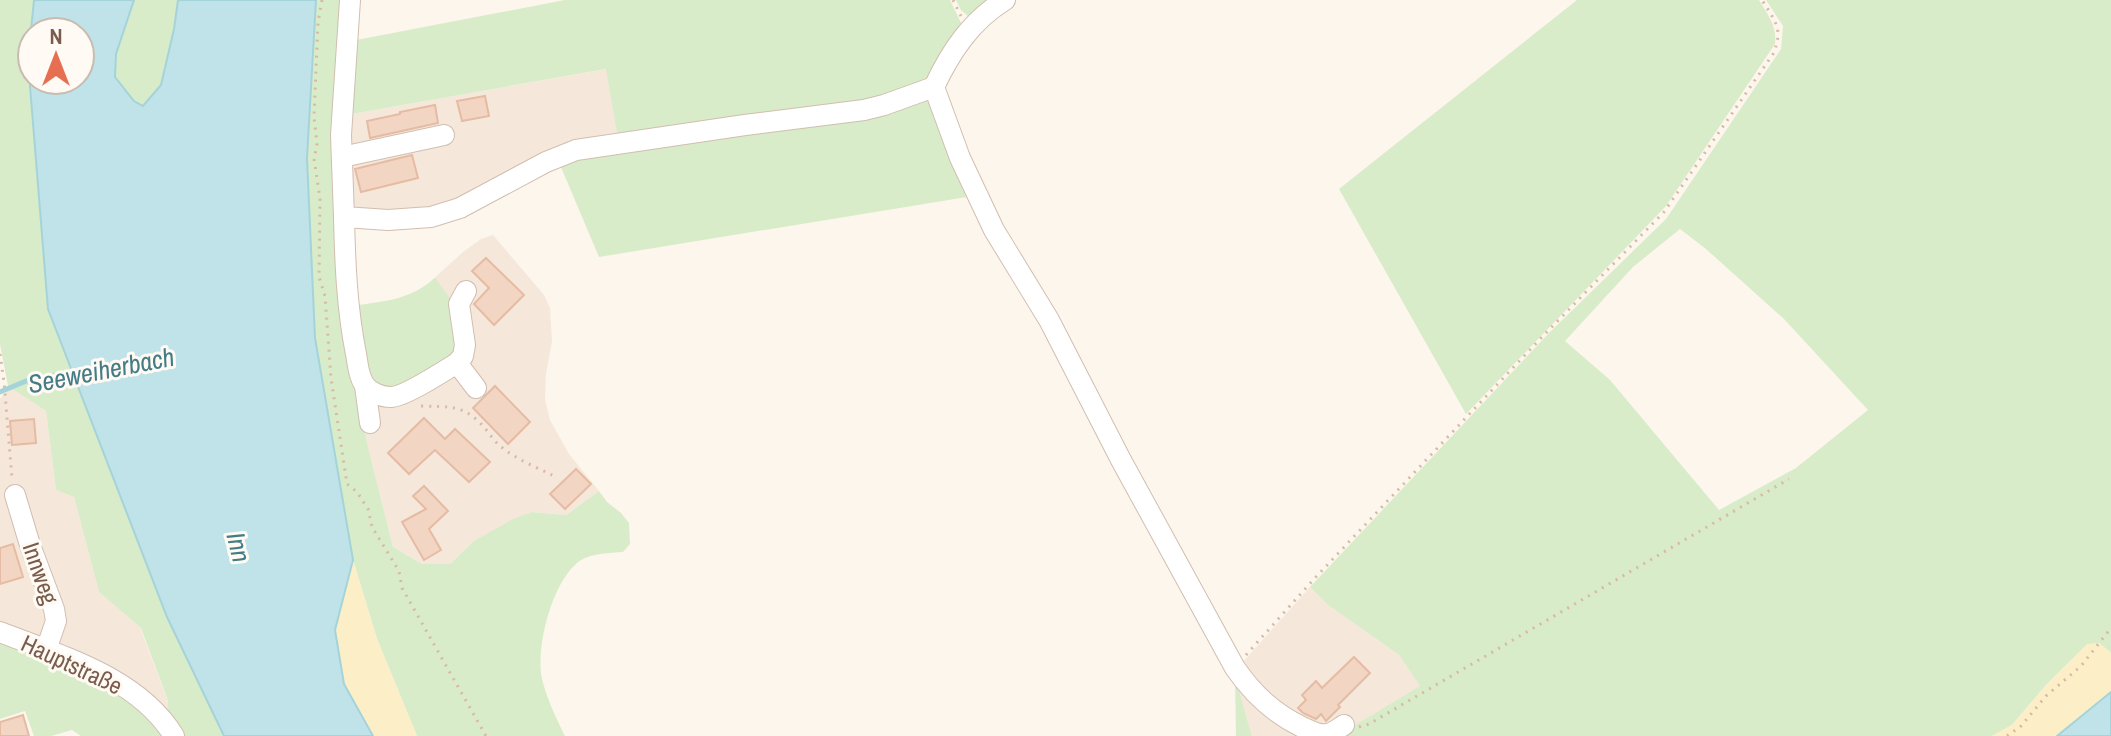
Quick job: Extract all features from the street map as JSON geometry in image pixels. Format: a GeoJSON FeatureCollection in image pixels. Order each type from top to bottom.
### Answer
{"type":"FeatureCollection","features":[{"type":"Feature","properties":{"kind":"street"},"geometry":{"type":"LineString","coordinates":[[350,0],[342,157],[346,264],[354,343],[370,423]]}},
{"type":"Feature","properties":{"kind":"street"},"geometry":{"type":"LineString","coordinates":[[344,217],[388,220],[431,217],[460,208],[546,162],[576,150],[884,105],[934,87],[954,48],[981,17],[1005,0]]}},
{"type":"Feature","properties":{"kind":"street"},"geometry":{"type":"LineString","coordinates":[[934,87],[960,158],[994,230],[1049,320],[1121,460],[1235,668],[1264,703],[1287,720],[1319,735],[1329,734],[1344,725]]}},
{"type":"Feature","properties":{"kind":"street"},"geometry":{"type":"LineString","coordinates":[[342,157],[444,135]]}},
{"type":"Feature","properties":{"kind":"street"},"geometry":{"type":"LineString","coordinates":[[365,386],[379,395],[391,397],[457,363],[465,350],[459,304],[466,291]]}},
{"type":"Feature","properties":{"kind":"street"},"geometry":{"type":"LineString","coordinates":[[457,363],[476,388]]}},
{"type":"Feature","properties":{"kind":"street","name":"Innweg"},"geometry":{"type":"LineString","coordinates":[[15,495],[54,609],[56,621],[46,650]]}},
{"type":"Feature","properties":{"kind":"street","name":"Hauptstraße"},"geometry":{"type":"LineString","coordinates":[[0,632],[111,678],[143,699],[174,736]]}},
{"type":"Feature","properties":{"kind":"path"},"geometry":{"type":"LineString","coordinates":[[1235,668],[1357,533],[1664,212],[1773,54],[1779,33],[1762,0]]}},
{"type":"Feature","properties":{"kind":"path"},"geometry":{"type":"LineString","coordinates":[[0,354],[15,495]]}},
{"type":"Feature","properties":{"kind":"path"},"geometry":{"type":"LineString","coordinates":[[391,397],[403,404],[465,410],[499,445],[554,476]]}},
{"type":"Feature","properties":{"kind":"path"},"geometry":{"type":"LineString","coordinates":[[1344,725],[1361,727],[1369,724],[1789,479]]}},
{"type":"Feature","properties":{"kind":"path"},"geometry":{"type":"LineString","coordinates":[[418,615],[486,736]]}},
{"type":"Feature","properties":{"kind":"path"},"geometry":{"type":"LineString","coordinates":[[2007,736],[2081,666],[2111,628]]}},
{"type":"Feature","properties":{"kind":"shaded area"},"geometry":{"type":"Polygon","coordinates":[[[607,69],[618,139],[430,214],[350,209],[346,115],[607,69]]]}},
{"type":"Feature","properties":{"kind":"shaded area"},"geometry":{"type":"Polygon","coordinates":[[[493,235],[544,295],[550,308],[552,341],[545,399],[550,420],[569,454],[599,491],[566,515],[532,512],[474,541],[450,564],[422,564],[393,547],[367,443],[347,307],[393,300],[421,290],[463,252],[481,239],[493,235]]]}},
{"type":"Feature","properties":{"kind":"shaded area"},"geometry":{"type":"Polygon","coordinates":[[[10,387],[46,411],[56,490],[74,497],[99,592],[140,627],[168,702],[167,712],[0,622],[0,399],[10,387]]]}},
{"type":"Feature","properties":{"kind":"shaded area"},"geometry":{"type":"Polygon","coordinates":[[[1310,587],[1328,605],[1399,655],[1421,687],[1337,736],[1252,736],[1234,672],[1310,587]]]}},
{"type":"Feature","properties":{"kind":"green space"},"geometry":{"type":"Polygon","coordinates":[[[0,0],[34,0],[32,16],[16,16],[16,96],[31,96],[48,309],[167,617],[224,736],[183,736],[167,712],[168,701],[141,628],[99,592],[74,497],[56,490],[46,411],[8,386],[0,344],[0,0]]]}},
{"type":"Feature","properties":{"kind":"green space"},"geometry":{"type":"Polygon","coordinates":[[[134,0],[178,0],[161,85],[143,106],[134,101],[115,77],[116,54],[134,0]]]}},
{"type":"Feature","properties":{"kind":"green space"},"geometry":{"type":"Polygon","coordinates":[[[316,0],[347,0],[354,366],[367,443],[393,547],[422,564],[450,564],[474,541],[513,519],[532,512],[566,515],[599,491],[629,523],[630,544],[623,552],[581,560],[562,582],[548,614],[541,649],[542,679],[565,736],[417,736],[377,639],[353,560],[315,339],[307,158],[316,0]]]}},
{"type":"Feature","properties":{"kind":"green space"},"geometry":{"type":"Polygon","coordinates":[[[565,0],[950,0],[964,29],[926,82],[889,100],[618,139],[606,69],[346,115],[351,41],[565,0]]]}},
{"type":"Feature","properties":{"kind":"green space"},"geometry":{"type":"Polygon","coordinates":[[[956,0],[998,0],[969,17],[956,0]]]}},
{"type":"Feature","properties":{"kind":"green space"},"geometry":{"type":"Polygon","coordinates":[[[1577,0],[1759,0],[1773,26],[1775,44],[1666,206],[1466,414],[1339,189],[1577,0]]]}},
{"type":"Feature","properties":{"kind":"green space"},"geometry":{"type":"Polygon","coordinates":[[[1766,0],[2111,0],[2111,653],[2099,643],[2087,645],[2047,684],[2012,725],[1992,736],[1337,736],[1420,686],[1399,655],[1328,605],[1310,587],[1549,333],[1666,219],[1781,49],[1783,26],[1766,0]],[[1680,229],[1633,267],[1565,341],[1610,380],[1719,510],[1796,468],[1868,410],[1784,319],[1680,229]]]}},
{"type":"Feature","properties":{"kind":"green space"},"geometry":{"type":"Polygon","coordinates":[[[927,97],[973,196],[599,257],[558,160],[927,97]]]}},
{"type":"Feature","properties":{"kind":"green space"},"geometry":{"type":"Polygon","coordinates":[[[435,278],[450,298],[459,327],[453,358],[387,391],[366,378],[353,306],[407,295],[435,278]]]}},
{"type":"Feature","properties":{"kind":"green space"},"geometry":{"type":"Polygon","coordinates":[[[0,642],[92,679],[134,704],[165,736],[81,736],[72,730],[51,736],[34,736],[25,711],[0,719],[0,642]]]}},
{"type":"Feature","properties":{"kind":"green space"},"geometry":{"type":"Polygon","coordinates":[[[1235,676],[1252,736],[1236,736],[1235,676]]]}},
{"type":"Feature","properties":{"kind":"sand"},"geometry":{"type":"Polygon","coordinates":[[[353,560],[377,639],[417,736],[373,736],[344,684],[335,630],[353,560]]]}},
{"type":"Feature","properties":{"kind":"sand"},"geometry":{"type":"Polygon","coordinates":[[[2099,643],[2111,653],[2111,692],[2057,736],[1992,736],[2012,725],[2087,644],[2099,643]]]}},
{"type":"Feature","properties":{"kind":"water","name":"Inn"},"geometry":{"type":"Polygon","coordinates":[[[34,0],[134,0],[116,54],[115,77],[134,101],[143,106],[161,85],[178,0],[316,0],[307,158],[315,338],[353,560],[335,630],[344,684],[373,736],[224,736],[167,617],[48,309],[31,96],[96,96],[96,16],[32,16],[34,0]]]}},
{"type":"Feature","properties":{"kind":"water"},"geometry":{"type":"Polygon","coordinates":[[[2111,692],[2111,736],[2057,736],[2111,692]]]}},
{"type":"Feature","properties":{"kind":"building"},"geometry":{"type":"Polygon","coordinates":[[[485,96],[489,116],[462,121],[457,101],[485,96]]]}},
{"type":"Feature","properties":{"kind":"building"},"geometry":{"type":"Polygon","coordinates":[[[435,105],[438,123],[370,138],[367,121],[435,105]]]}},
{"type":"Feature","properties":{"kind":"building"},"geometry":{"type":"Polygon","coordinates":[[[412,155],[418,178],[361,192],[355,169],[412,155]]]}},
{"type":"Feature","properties":{"kind":"building"},"geometry":{"type":"Polygon","coordinates":[[[486,258],[524,295],[494,325],[474,304],[489,288],[472,271],[486,258]]]}},
{"type":"Feature","properties":{"kind":"building"},"geometry":{"type":"Polygon","coordinates":[[[495,386],[530,422],[508,444],[473,408],[495,386]]]}},
{"type":"Feature","properties":{"kind":"building"},"geometry":{"type":"Polygon","coordinates":[[[424,418],[445,439],[455,429],[490,462],[469,482],[435,450],[409,474],[388,453],[424,418]]]}},
{"type":"Feature","properties":{"kind":"building"},"geometry":{"type":"Polygon","coordinates":[[[34,419],[36,443],[12,445],[10,421],[34,419]]]}},
{"type":"Feature","properties":{"kind":"building"},"geometry":{"type":"Polygon","coordinates":[[[576,469],[591,484],[565,509],[550,494],[576,469]]]}},
{"type":"Feature","properties":{"kind":"building"},"geometry":{"type":"Polygon","coordinates":[[[424,486],[448,511],[429,529],[441,550],[424,560],[402,522],[426,509],[413,496],[424,486]]]}},
{"type":"Feature","properties":{"kind":"building"},"geometry":{"type":"Polygon","coordinates":[[[13,544],[23,577],[0,584],[0,548],[13,544]]]}},
{"type":"Feature","properties":{"kind":"building"},"geometry":{"type":"Polygon","coordinates":[[[1354,657],[1370,673],[1326,721],[1321,714],[1316,719],[1298,708],[1306,700],[1302,695],[1316,681],[1322,688],[1354,657]]]}},
{"type":"Feature","properties":{"kind":"building"},"geometry":{"type":"Polygon","coordinates":[[[23,715],[29,736],[0,736],[0,722],[23,715]]]}},
{"type":"Feature","properties":{"kind":"waterway","name":"Seeweiherbach"},"geometry":{"type":"LineString","coordinates":[[0,392],[26,381],[76,371]]}}]}
